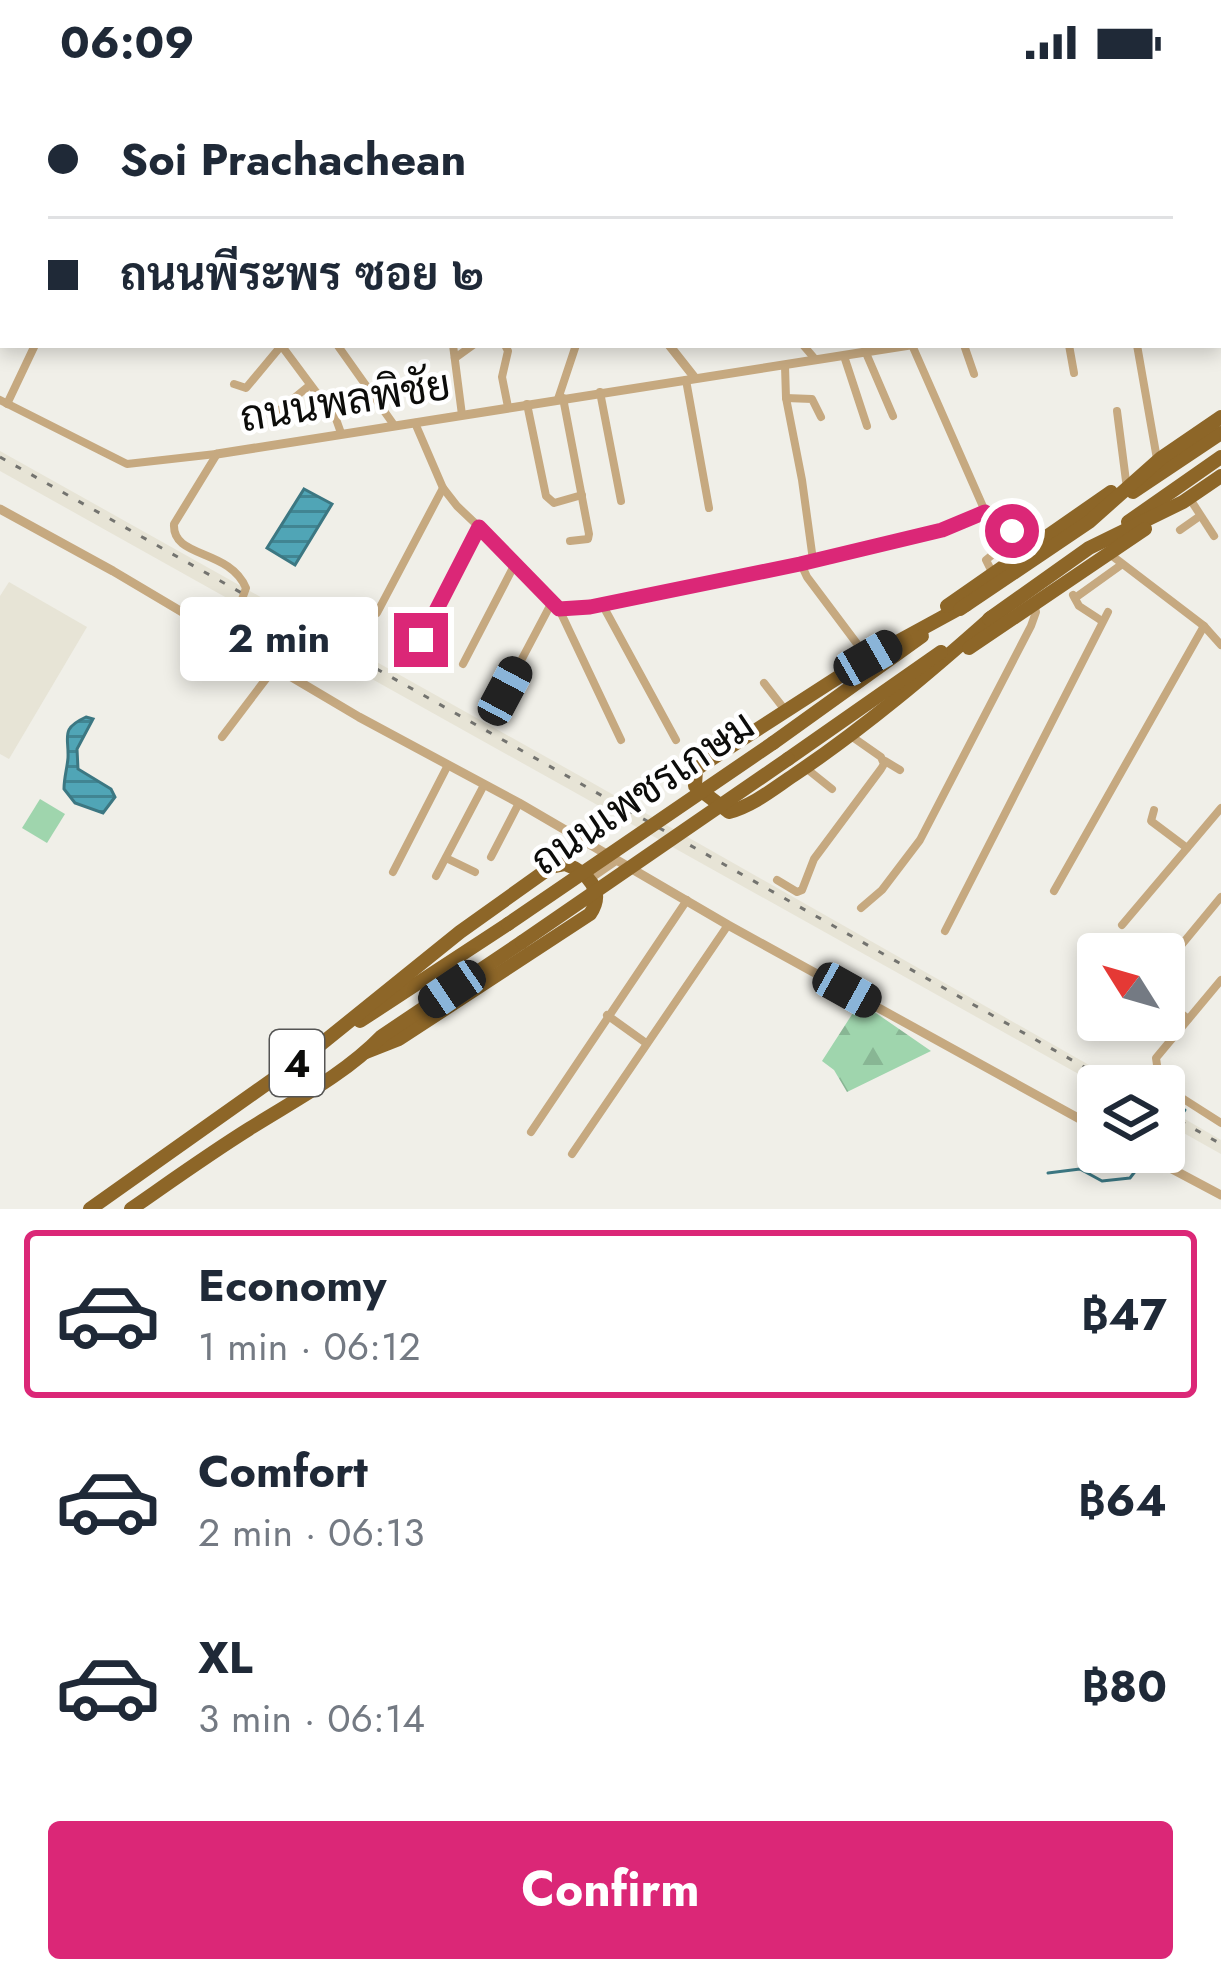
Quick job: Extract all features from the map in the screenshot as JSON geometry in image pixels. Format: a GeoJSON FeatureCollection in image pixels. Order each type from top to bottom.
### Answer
{"type":"FeatureCollection","features":[{"type":"Feature","properties":{"kind":"highway","name":"ถนนเพชรเกษม"},"geometry":{"type":"LineString","coordinates":[[90,1209],[300,1061],[773,743],[1088,522],[1159,459],[1221,417]]}},
{"type":"Feature","properties":{"kind":"highway"},"geometry":{"type":"LineString","coordinates":[[1088,522],[1221,434]]}},
{"type":"Feature","properties":{"kind":"highway"},"geometry":{"type":"LineString","coordinates":[[1089,548],[1221,457]]}},
{"type":"Feature","properties":{"kind":"highway"},"geometry":{"type":"LineString","coordinates":[[904,637],[1159,459]]}},
{"type":"Feature","properties":{"kind":"highway","name":"ถนนเพชรเกษม"},"geometry":{"type":"LineString","coordinates":[[130,1209],[366,1052],[382,1036],[1089,548],[1186,500],[1221,476]]}},
{"type":"Feature","properties":{"kind":"highway"},"geometry":{"type":"LineString","coordinates":[[967,604],[868,658],[696,769],[695,786],[730,812],[746,808],[925,677],[1065,583],[1115,559],[1186,500]]}},
{"type":"Feature","properties":{"kind":"highway"},"geometry":{"type":"LineString","coordinates":[[925,677],[992,617]]}},
{"type":"Feature","properties":{"kind":"highway"},"geometry":{"type":"LineString","coordinates":[[300,1061],[443,945],[551,867],[565,864],[589,880],[598,893],[590,914],[399,1039],[366,1052]]}},
{"type":"Feature","properties":{"kind":"street"},"geometry":{"type":"LineString","coordinates":[[33,348],[4,402],[127,464],[217,454]]}},
{"type":"Feature","properties":{"kind":"street"},"geometry":{"type":"LineString","coordinates":[[234,383],[246,388],[279,348]]}},
{"type":"Feature","properties":{"kind":"street"},"geometry":{"type":"LineString","coordinates":[[282,348],[337,419],[341,434]]}},
{"type":"Feature","properties":{"kind":"street"},"geometry":{"type":"LineString","coordinates":[[339,348],[394,425]]}},
{"type":"Feature","properties":{"kind":"street"},"geometry":{"type":"LineString","coordinates":[[453,348],[462,416]]}},
{"type":"Feature","properties":{"kind":"street"},"geometry":{"type":"LineString","coordinates":[[454,359],[469,348]]}},
{"type":"Feature","properties":{"kind":"street"},"geometry":{"type":"LineString","coordinates":[[506,348],[502,377],[508,407]]}},
{"type":"Feature","properties":{"kind":"street"},"geometry":{"type":"LineString","coordinates":[[570,542],[590,537],[561,399],[575,348]]}},
{"type":"Feature","properties":{"kind":"street"},"geometry":{"type":"LineString","coordinates":[[671,348],[690,379],[709,508]]}},
{"type":"Feature","properties":{"kind":"street"},"geometry":{"type":"LineString","coordinates":[[805,348],[816,361]]}},
{"type":"Feature","properties":{"kind":"street","name":"ถนนพลพิชัย"},"geometry":{"type":"LineString","coordinates":[[217,454],[894,348]]}},
{"type":"Feature","properties":{"kind":"street"},"geometry":{"type":"LineString","coordinates":[[912,348],[985,512],[991,521],[1038,542]]}},
{"type":"Feature","properties":{"kind":"street"},"geometry":{"type":"LineString","coordinates":[[965,348],[974,374]]}},
{"type":"Feature","properties":{"kind":"street"},"geometry":{"type":"LineString","coordinates":[[1070,348],[1075,374]]}},
{"type":"Feature","properties":{"kind":"street"},"geometry":{"type":"LineString","coordinates":[[1138,348],[1159,459]]}},
{"type":"Feature","properties":{"kind":"street"},"geometry":{"type":"LineString","coordinates":[[866,353],[892,416]]}},
{"type":"Feature","properties":{"kind":"street"},"geometry":{"type":"LineString","coordinates":[[844,356],[867,426]]}},
{"type":"Feature","properties":{"kind":"street"},"geometry":{"type":"LineString","coordinates":[[785,366],[813,560]]}},
{"type":"Feature","properties":{"kind":"street"},"geometry":{"type":"LineString","coordinates":[[271,417],[310,385]]}},
{"type":"Feature","properties":{"kind":"street"},"geometry":{"type":"LineString","coordinates":[[599,392],[621,501]]}},
{"type":"Feature","properties":{"kind":"street"},"geometry":{"type":"LineString","coordinates":[[786,398],[812,399],[821,417]]}},
{"type":"Feature","properties":{"kind":"street"},"geometry":{"type":"LineString","coordinates":[[527,404],[546,496],[554,503],[582,495]]}},
{"type":"Feature","properties":{"kind":"street"},"geometry":{"type":"LineString","coordinates":[[1117,411],[1126,481]]}},
{"type":"Feature","properties":{"kind":"street"},"geometry":{"type":"LineString","coordinates":[[415,422],[443,488],[556,605],[620,740]]}},
{"type":"Feature","properties":{"kind":"street"},"geometry":{"type":"LineString","coordinates":[[217,454],[174,524],[173,534],[178,543],[229,565],[241,576],[246,588],[241,602],[218,632]]}},
{"type":"Feature","properties":{"kind":"street"},"geometry":{"type":"LineString","coordinates":[[377,613],[443,488]]}},
{"type":"Feature","properties":{"kind":"street"},"geometry":{"type":"LineString","coordinates":[[1186,500],[1214,536]]}},
{"type":"Feature","properties":{"kind":"street"},"geometry":{"type":"LineString","coordinates":[[0,509],[359,717],[1077,1117]]}},
{"type":"Feature","properties":{"kind":"street"},"geometry":{"type":"LineString","coordinates":[[556,605],[602,604],[800,564],[942,530],[985,512]]}},
{"type":"Feature","properties":{"kind":"street"},"geometry":{"type":"LineString","coordinates":[[1180,530],[1200,516]]}},
{"type":"Feature","properties":{"kind":"street"},"geometry":{"type":"LineString","coordinates":[[421,640],[479,527]]}},
{"type":"Feature","properties":{"kind":"street"},"geometry":{"type":"LineString","coordinates":[[993,574],[986,560],[1003,547],[1012,531]]}},
{"type":"Feature","properties":{"kind":"street"},"geometry":{"type":"LineString","coordinates":[[1075,598],[1115,559],[1204,626],[1221,646]]}},
{"type":"Feature","properties":{"kind":"street"},"geometry":{"type":"LineString","coordinates":[[463,664],[516,562]]}},
{"type":"Feature","properties":{"kind":"street"},"geometry":{"type":"LineString","coordinates":[[800,564],[868,658]]}},
{"type":"Feature","properties":{"kind":"street"},"geometry":{"type":"LineString","coordinates":[[945,931],[1105,616],[1079,606],[1065,583]]}},
{"type":"Feature","properties":{"kind":"street"},"geometry":{"type":"LineString","coordinates":[[602,604],[676,740]]}},
{"type":"Feature","properties":{"kind":"street"},"geometry":{"type":"LineString","coordinates":[[860,908],[883,890],[920,840],[1031,626],[1034,604]]}},
{"type":"Feature","properties":{"kind":"street"},"geometry":{"type":"LineString","coordinates":[[505,691],[556,605]]}},
{"type":"Feature","properties":{"kind":"street"},"geometry":{"type":"LineString","coordinates":[[1054,891],[1204,626]]}},
{"type":"Feature","properties":{"kind":"street"},"geometry":{"type":"LineString","coordinates":[[222,737],[276,666]]}},
{"type":"Feature","properties":{"kind":"street"},"geometry":{"type":"LineString","coordinates":[[764,683],[785,710]]}},
{"type":"Feature","properties":{"kind":"street"},"geometry":{"type":"LineString","coordinates":[[850,735],[900,770]]}},
{"type":"Feature","properties":{"kind":"street"},"geometry":{"type":"LineString","coordinates":[[777,880],[797,892],[802,890],[814,860],[883,760]]}},
{"type":"Feature","properties":{"kind":"street"},"geometry":{"type":"LineString","coordinates":[[393,872],[448,765]]}},
{"type":"Feature","properties":{"kind":"street"},"geometry":{"type":"LineString","coordinates":[[806,767],[832,789]]}},
{"type":"Feature","properties":{"kind":"street"},"geometry":{"type":"LineString","coordinates":[[436,876],[484,784]]}},
{"type":"Feature","properties":{"kind":"street"},"geometry":{"type":"LineString","coordinates":[[491,857],[519,803]]}},
{"type":"Feature","properties":{"kind":"street"},"geometry":{"type":"LineString","coordinates":[[1122,925],[1221,808]]}},
{"type":"Feature","properties":{"kind":"street"},"geometry":{"type":"LineString","coordinates":[[1154,810],[1151,821],[1186,848]]}},
{"type":"Feature","properties":{"kind":"street"},"geometry":{"type":"LineString","coordinates":[[446,858],[475,872]]}},
{"type":"Feature","properties":{"kind":"street"},"geometry":{"type":"LineString","coordinates":[[589,880],[615,861]]}},
{"type":"Feature","properties":{"kind":"street"},"geometry":{"type":"LineString","coordinates":[[1185,941],[1221,897]]}},
{"type":"Feature","properties":{"kind":"street"},"geometry":{"type":"LineString","coordinates":[[531,1132],[687,900]]}},
{"type":"Feature","properties":{"kind":"street"},"geometry":{"type":"LineString","coordinates":[[572,1154],[728,925]]}},
{"type":"Feature","properties":{"kind":"street"},"geometry":{"type":"LineString","coordinates":[[1158,1065],[1156,1058],[1221,980]]}},
{"type":"Feature","properties":{"kind":"street"},"geometry":{"type":"LineString","coordinates":[[607,1016],[646,1043]]}},
{"type":"Feature","properties":{"kind":"street"},"geometry":{"type":"LineString","coordinates":[[1185,1100],[1221,1123]]}},
{"type":"Feature","properties":{"kind":"street"},"geometry":{"type":"LineString","coordinates":[[1180,1173],[1221,1195]]}},
{"type":"Feature","properties":{"kind":"shaded area"},"geometry":{"type":"Polygon","coordinates":[[[0,451],[1089,1065],[1077,1065],[1077,1073],[0,471],[0,451]]]}},
{"type":"Feature","properties":{"kind":"shaded area"},"geometry":{"type":"Polygon","coordinates":[[[9,582],[87,627],[9,759],[0,754],[0,596],[9,582]]]}},
{"type":"Feature","properties":{"kind":"shaded area"},"geometry":{"type":"Polygon","coordinates":[[[1185,1119],[1221,1140],[1221,1154],[1185,1134],[1185,1119]]]}},
{"type":"Feature","properties":{"kind":"green space"},"geometry":{"type":"Polygon","coordinates":[[[40,799],[65,814],[47,843],[22,828],[40,799]]]}},
{"type":"Feature","properties":{"kind":"green space"},"geometry":{"type":"Polygon","coordinates":[[[860,1002],[931,1051],[847,1092],[834,1070],[822,1061],[860,1002]]]}},
{"type":"Feature","properties":{"kind":"water"},"geometry":{"type":"Polygon","coordinates":[[[304,489],[332,504],[295,565],[267,548],[304,489]]]}},
{"type":"Feature","properties":{"kind":"water"},"geometry":{"type":"Polygon","coordinates":[[[86,717],[93,719],[77,749],[78,769],[111,789],[115,797],[103,813],[75,803],[64,789],[68,734],[72,725],[86,717]]]}},
{"type":"Feature","properties":{"kind":"waterway"},"geometry":{"type":"LineString","coordinates":[[1048,1173],[1077,1169]]}},
{"type":"Feature","properties":{"kind":"waterway"},"geometry":{"type":"LineString","coordinates":[[1087,1173],[1102,1181],[1130,1178],[1134,1173]]}},
{"type":"Feature","properties":{"kind":"railway"},"geometry":{"type":"LineString","coordinates":[[0,457],[1081,1065]]}},
{"type":"Feature","properties":{"kind":"railway"},"geometry":{"type":"LineString","coordinates":[[1185,1124],[1221,1144]]}},
{"type":"Feature","properties":{"kind":"route"},"geometry":{"type":"LineString","coordinates":[[421,640],[479,527],[559,609],[590,607],[800,564],[942,530],[985,512],[991,521],[1012,531]]}}]}
